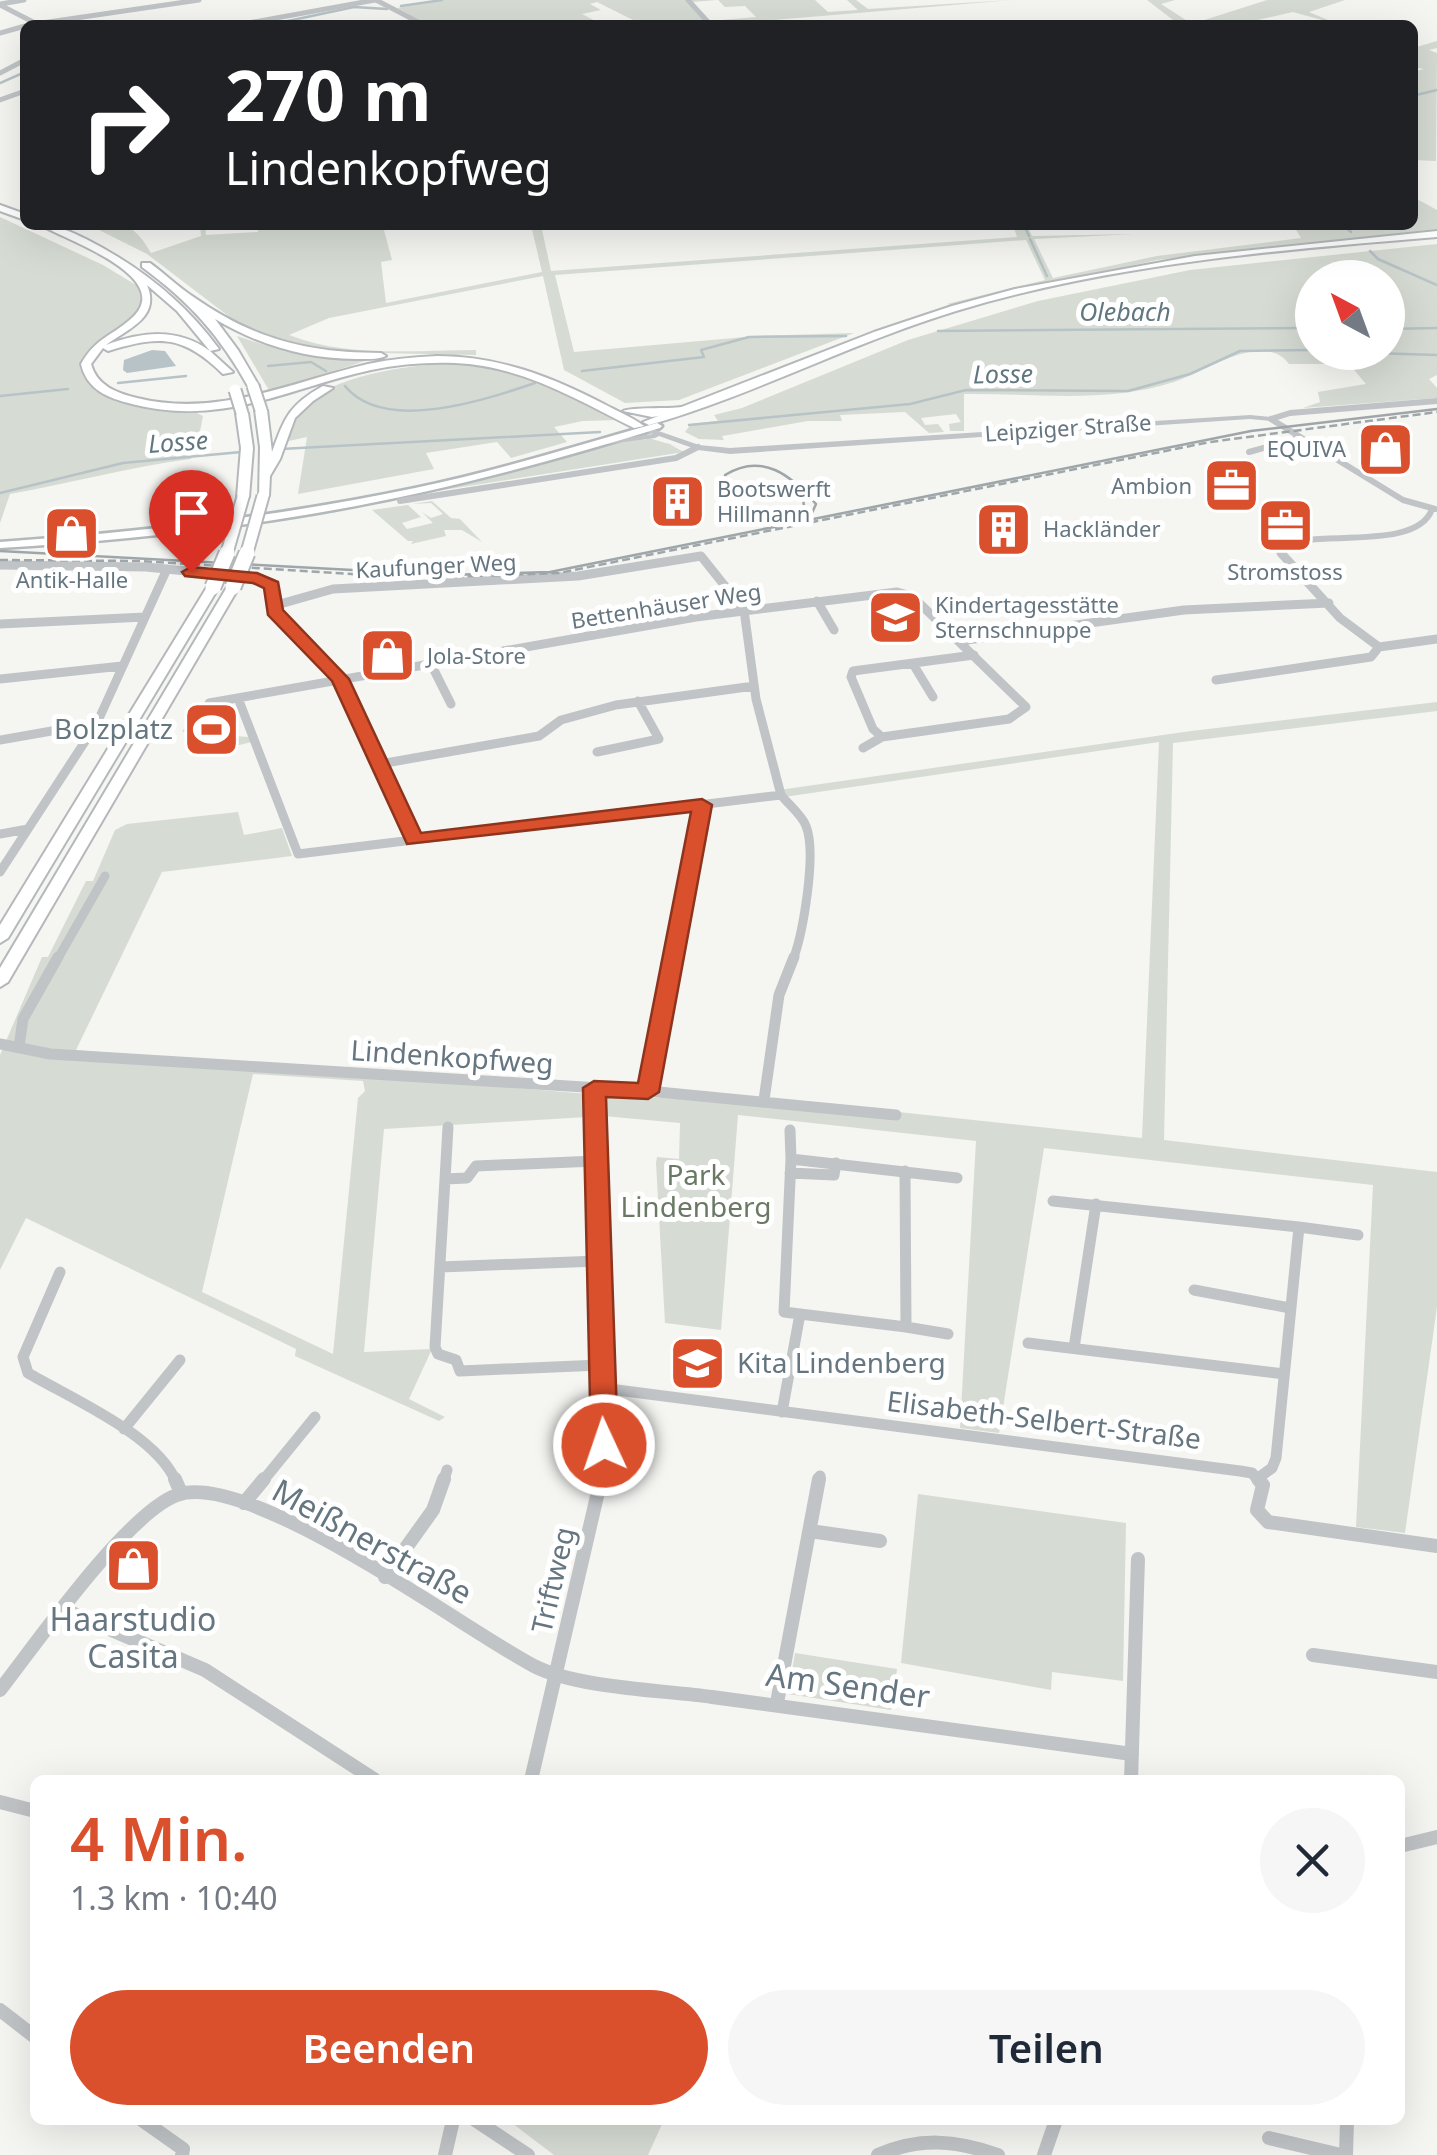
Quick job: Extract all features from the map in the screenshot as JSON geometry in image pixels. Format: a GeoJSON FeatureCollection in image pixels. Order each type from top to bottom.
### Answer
{"type":"FeatureCollection","features":[{"type":"Feature","properties":{"kind":"highway"},"geometry":{"type":"LineString","coordinates":[[0,938],[212,588],[235,534],[244,497],[246,436],[227,372],[183,311],[135,272],[55,230]]}},
{"type":"Feature","properties":{"kind":"highway"},"geometry":{"type":"LineString","coordinates":[[79,230],[136,259],[243,334],[283,348],[349,356],[449,358],[534,366],[574,382],[629,411],[648,426]]}},
{"type":"Feature","properties":{"kind":"highway"},"geometry":{"type":"LineString","coordinates":[[227,372],[197,344],[162,337],[112,346],[96,356],[92,368],[101,384],[126,396],[161,404],[204,406],[268,397],[364,366],[449,358],[489,362],[540,375],[648,426],[910,328],[1064,286],[1227,258],[1437,235]]}},
{"type":"Feature","properties":{"kind":"highway"},"geometry":{"type":"LineString","coordinates":[[648,426],[870,336],[959,307],[1059,282],[1258,249],[1437,235]]}},
{"type":"Feature","properties":{"kind":"highway"},"geometry":{"type":"LineString","coordinates":[[135,272],[148,294],[146,310],[94,348],[86,364],[97,385],[130,400],[180,408],[226,406],[280,396],[366,367],[449,358]]}},
{"type":"Feature","properties":{"kind":"highway"},"geometry":{"type":"LineString","coordinates":[[190,299],[226,338],[253,386],[269,466]]}},
{"type":"Feature","properties":{"kind":"highway"},"geometry":{"type":"LineString","coordinates":[[0,982],[233,587],[250,546],[281,432],[299,406],[332,386],[388,368],[449,358]]}},
{"type":"Feature","properties":{"kind":"highway"},"geometry":{"type":"LineString","coordinates":[[629,411],[653,414],[683,410]]}},
{"type":"Feature","properties":{"kind":"main road"},"geometry":{"type":"LineString","coordinates":[[0,545],[158,534],[441,488],[608,442],[648,426]]}},
{"type":"Feature","properties":{"kind":"main road"},"geometry":{"type":"LineString","coordinates":[[338,505],[648,426]]}},
{"type":"Feature","properties":{"kind":"street"},"geometry":{"type":"LineString","coordinates":[[0,4],[24,0]]}},
{"type":"Feature","properties":{"kind":"street"},"geometry":{"type":"LineString","coordinates":[[65,20],[199,0]]}},
{"type":"Feature","properties":{"kind":"street"},"geometry":{"type":"LineString","coordinates":[[265,20],[376,0],[414,20]]}},
{"type":"Feature","properties":{"kind":"street"},"geometry":{"type":"LineString","coordinates":[[688,0],[706,20]]}},
{"type":"Feature","properties":{"kind":"street"},"geometry":{"type":"LineString","coordinates":[[0,4],[24,20]]}},
{"type":"Feature","properties":{"kind":"street","name":"Leipziger Straße"},"geometry":{"type":"LineString","coordinates":[[648,426],[664,437],[692,446],[748,450],[1236,418],[1271,419],[1290,413],[1437,400]]}},
{"type":"Feature","properties":{"kind":"street"},"geometry":{"type":"LineString","coordinates":[[1271,419],[1403,500],[1435,510],[1428,521],[1411,532],[1304,538],[1279,545],[1281,553],[1367,642],[1379,647],[1437,639]]}},
{"type":"Feature","properties":{"kind":"street","name":"Leipziger Straße"},"geometry":{"type":"LineString","coordinates":[[648,426],[692,446]]}},
{"type":"Feature","properties":{"kind":"street"},"geometry":{"type":"LineString","coordinates":[[608,442],[664,437]]}},
{"type":"Feature","properties":{"kind":"street"},"geometry":{"type":"LineString","coordinates":[[1249,452],[1299,438]]}},
{"type":"Feature","properties":{"kind":"street","name":"Leipziger Straße"},"geometry":{"type":"LineString","coordinates":[[400,501],[676,458],[692,446]]}},
{"type":"Feature","properties":{"kind":"street","name":"Kaufunger Weg"},"geometry":{"type":"LineString","coordinates":[[273,606],[333,589],[578,576],[701,556],[744,610]]}},
{"type":"Feature","properties":{"kind":"street"},"geometry":{"type":"LineString","coordinates":[[0,566],[146,567],[165,574],[257,578],[272,586],[276,596],[273,606],[280,618],[340,679],[414,840]]}},
{"type":"Feature","properties":{"kind":"street"},"geometry":{"type":"LineString","coordinates":[[0,872],[97,723],[165,574]]}},
{"type":"Feature","properties":{"kind":"street","name":"Bettenhäuser Weg"},"geometry":{"type":"LineString","coordinates":[[210,702],[744,610],[817,601],[908,594],[960,641]]}},
{"type":"Feature","properties":{"kind":"street"},"geometry":{"type":"LineString","coordinates":[[817,601],[834,630]]}},
{"type":"Feature","properties":{"kind":"street"},"geometry":{"type":"LineString","coordinates":[[960,641],[1184,610],[1329,603]]}},
{"type":"Feature","properties":{"kind":"street"},"geometry":{"type":"LineString","coordinates":[[744,610],[754,686],[781,795],[806,825],[809,852],[800,941],[778,995],[764,1100]]}},
{"type":"Feature","properties":{"kind":"street"},"geometry":{"type":"LineString","coordinates":[[0,624],[145,617]]}},
{"type":"Feature","properties":{"kind":"street"},"geometry":{"type":"LineString","coordinates":[[862,748],[882,737],[985,724],[1023,712],[1023,701],[960,641]]}},
{"type":"Feature","properties":{"kind":"street"},"geometry":{"type":"LineString","coordinates":[[1216,680],[1371,657],[1379,647]]}},
{"type":"Feature","properties":{"kind":"street"},"geometry":{"type":"LineString","coordinates":[[882,737],[873,728],[851,676],[862,669],[974,656]]}},
{"type":"Feature","properties":{"kind":"street"},"geometry":{"type":"LineString","coordinates":[[431,664],[450,704]]}},
{"type":"Feature","properties":{"kind":"street"},"geometry":{"type":"LineString","coordinates":[[913,664],[932,697]]}},
{"type":"Feature","properties":{"kind":"street"},"geometry":{"type":"LineString","coordinates":[[0,679],[122,666]]}},
{"type":"Feature","properties":{"kind":"street"},"geometry":{"type":"LineString","coordinates":[[380,764],[540,736],[561,720],[638,701],[754,686]]}},
{"type":"Feature","properties":{"kind":"street"},"geometry":{"type":"LineString","coordinates":[[238,698],[298,854],[781,795]]}},
{"type":"Feature","properties":{"kind":"street"},"geometry":{"type":"LineString","coordinates":[[597,752],[660,739],[638,701]]}},
{"type":"Feature","properties":{"kind":"street"},"geometry":{"type":"LineString","coordinates":[[0,740],[97,723]]}},
{"type":"Feature","properties":{"kind":"street"},"geometry":{"type":"LineString","coordinates":[[648,1092],[702,805]]}},
{"type":"Feature","properties":{"kind":"street"},"geometry":{"type":"LineString","coordinates":[[0,834],[29,828]]}},
{"type":"Feature","properties":{"kind":"street"},"geometry":{"type":"LineString","coordinates":[[18,1047],[23,1019],[106,876]]}},
{"type":"Feature","properties":{"kind":"street","name":"Lindenkopfweg"},"geometry":{"type":"LineString","coordinates":[[3,1044],[50,1054],[764,1100],[896,1116]]}},
{"type":"Feature","properties":{"kind":"street","name":"Triftweg"},"geometry":{"type":"LineString","coordinates":[[532,1775],[600,1484],[604,1445],[594,1088]]}},
{"type":"Feature","properties":{"kind":"street"},"geometry":{"type":"LineString","coordinates":[[448,1127],[436,1351],[456,1360],[460,1370],[600,1365]]}},
{"type":"Feature","properties":{"kind":"street"},"geometry":{"type":"LineString","coordinates":[[790,1130],[784,1312],[948,1334]]}},
{"type":"Feature","properties":{"kind":"street"},"geometry":{"type":"LineString","coordinates":[[445,1180],[470,1176],[476,1166],[596,1161]]}},
{"type":"Feature","properties":{"kind":"street"},"geometry":{"type":"LineString","coordinates":[[791,1166],[836,1163],[957,1178]]}},
{"type":"Feature","properties":{"kind":"street"},"geometry":{"type":"LineString","coordinates":[[905,1171],[906,1327]]}},
{"type":"Feature","properties":{"kind":"street"},"geometry":{"type":"LineString","coordinates":[[1053,1201],[1358,1235]]}},
{"type":"Feature","properties":{"kind":"street"},"geometry":{"type":"LineString","coordinates":[[1074,1348],[1096,1204]]}},
{"type":"Feature","properties":{"kind":"street"},"geometry":{"type":"LineString","coordinates":[[1299,1227],[1276,1458],[1272,1468],[1258,1478],[1263,1495],[1257,1510],[1268,1522],[1437,1546]]}},
{"type":"Feature","properties":{"kind":"street"},"geometry":{"type":"LineString","coordinates":[[440,1267],[598,1262]]}},
{"type":"Feature","properties":{"kind":"street"},"geometry":{"type":"LineString","coordinates":[[0,1690],[147,1512],[181,1493],[168,1462],[124,1429],[28,1373],[23,1357],[60,1272]]}},
{"type":"Feature","properties":{"kind":"street"},"geometry":{"type":"LineString","coordinates":[[1194,1290],[1290,1308]]}},
{"type":"Feature","properties":{"kind":"street"},"geometry":{"type":"LineString","coordinates":[[782,1412],[800,1314]]}},
{"type":"Feature","properties":{"kind":"street"},"geometry":{"type":"LineString","coordinates":[[1028,1344],[1284,1374]]}},
{"type":"Feature","properties":{"kind":"street"},"geometry":{"type":"LineString","coordinates":[[124,1429],[180,1360]]}},
{"type":"Feature","properties":{"kind":"street","name":"Elisabeth-Selbert-Straße"},"geometry":{"type":"LineString","coordinates":[[602,1388],[1240,1471],[1258,1478]]}},
{"type":"Feature","properties":{"kind":"street"},"geometry":{"type":"LineString","coordinates":[[244,1504],[315,1418]]}},
{"type":"Feature","properties":{"kind":"street"},"geometry":{"type":"LineString","coordinates":[[385,1577],[433,1510],[447,1470]]}},
{"type":"Feature","properties":{"kind":"street"},"geometry":{"type":"LineString","coordinates":[[777,1703],[820,1476]]}},
{"type":"Feature","properties":{"kind":"street","name":"Meißnerstraße"},"geometry":{"type":"LineString","coordinates":[[181,1493],[210,1491],[303,1528],[556,1676]]}},
{"type":"Feature","properties":{"kind":"street"},"geometry":{"type":"LineString","coordinates":[[810,1530],[880,1541]]}},
{"type":"Feature","properties":{"kind":"street"},"geometry":{"type":"LineString","coordinates":[[1131,1775],[1138,1559]]}},
{"type":"Feature","properties":{"kind":"street"},"geometry":{"type":"LineString","coordinates":[[66,1610],[205,1670],[368,1775]]}},
{"type":"Feature","properties":{"kind":"street"},"geometry":{"type":"LineString","coordinates":[[1313,1654],[1437,1672]]}},
{"type":"Feature","properties":{"kind":"street","name":"Am Sender"},"geometry":{"type":"LineString","coordinates":[[556,1676],[1132,1754]]}},
{"type":"Feature","properties":{"kind":"street"},"geometry":{"type":"LineString","coordinates":[[0,1802],[30,1810]]}},
{"type":"Feature","properties":{"kind":"street"},"geometry":{"type":"LineString","coordinates":[[1405,1845],[1437,1837]]}},
{"type":"Feature","properties":{"kind":"street"},"geometry":{"type":"LineString","coordinates":[[0,2010],[30,2032]]}},
{"type":"Feature","properties":{"kind":"street"},"geometry":{"type":"LineString","coordinates":[[149,2125],[183,2149],[182,2155]]}},
{"type":"Feature","properties":{"kind":"street"},"geometry":{"type":"LineString","coordinates":[[445,2155],[452,2125]]}},
{"type":"Feature","properties":{"kind":"street"},"geometry":{"type":"LineString","coordinates":[[483,2125],[528,2155]]}},
{"type":"Feature","properties":{"kind":"street"},"geometry":{"type":"LineString","coordinates":[[1044,2155],[1054,2125]]}},
{"type":"Feature","properties":{"kind":"street"},"geometry":{"type":"LineString","coordinates":[[1269,2138],[1344,2155],[1347,2125]]}},
{"type":"Feature","properties":{"kind":"street"},"geometry":{"type":"LineString","coordinates":[[878,2155],[900,2144],[934,2138],[969,2144],[998,2155]]}},
{"type":"Feature","properties":{"kind":"green space"},"geometry":{"type":"Polygon","coordinates":[[[444,0],[717,0],[693,2],[709,20],[633,20],[597,2],[590,4],[601,10],[582,14],[593,20],[420,20],[397,8],[444,0]]]}},
{"type":"Feature","properties":{"kind":"green space"},"geometry":{"type":"Polygon","coordinates":[[[718,0],[815,0],[828,12],[858,10],[847,0],[856,0],[868,9],[1012,0],[773,20],[722,20],[756,17],[745,6],[725,7],[718,0]]]}},
{"type":"Feature","properties":{"kind":"green space"},"geometry":{"type":"Polygon","coordinates":[[[1147,0],[1175,0],[1161,4],[1186,20],[1173,20],[1147,0]]]}},
{"type":"Feature","properties":{"kind":"green space"},"geometry":{"type":"Polygon","coordinates":[[[1267,0],[1345,0],[1309,12],[1328,20],[1293,12],[1258,20],[1204,20],[1267,0]]]}},
{"type":"Feature","properties":{"kind":"green space"},"geometry":{"type":"Polygon","coordinates":[[[1437,41],[1437,48],[1429,50],[1437,53],[1436,161],[1418,160],[1418,71],[1424,69],[1418,68],[1418,47],[1437,41]]]}},
{"type":"Feature","properties":{"kind":"green space"},"geometry":{"type":"Polygon","coordinates":[[[1418,200],[1437,210],[1437,229],[1157,260],[955,306],[947,304],[1045,280],[1026,240],[555,275],[574,352],[757,336],[854,333],[679,400],[625,403],[564,370],[543,276],[329,318],[289,335],[358,350],[476,350],[476,355],[332,352],[248,331],[147,254],[99,230],[133,230],[151,253],[201,236],[200,230],[206,230],[206,235],[258,230],[384,230],[392,260],[381,262],[386,303],[542,272],[532,230],[542,230],[551,271],[1017,237],[1015,230],[1029,230],[1032,236],[1135,234],[1034,239],[1053,278],[1157,256],[1301,238],[1296,230],[1418,230],[1418,200]]]}},
{"type":"Feature","properties":{"kind":"green space"},"geometry":{"type":"Polygon","coordinates":[[[0,217],[20,226],[20,230],[28,230],[103,265],[141,288],[145,303],[91,350],[83,371],[92,383],[119,398],[201,409],[197,413],[203,416],[191,459],[10,494],[0,523],[0,217]]]}},
{"type":"Feature","properties":{"kind":"green space"},"geometry":{"type":"Polygon","coordinates":[[[1437,244],[1437,375],[1429,379],[1437,388],[1437,398],[1303,408],[1320,402],[1318,392],[1366,384],[1354,370],[1405,370],[1405,260],[1295,260],[1295,364],[1264,351],[1249,352],[1174,382],[1122,393],[964,394],[964,431],[950,431],[949,424],[961,422],[956,414],[921,418],[925,425],[938,424],[944,432],[929,433],[905,412],[840,415],[842,421],[808,421],[722,436],[724,440],[699,439],[685,432],[691,424],[718,421],[714,415],[742,408],[908,340],[1038,301],[1190,270],[1437,244]]]}},
{"type":"Feature","properties":{"kind":"green space"},"geometry":{"type":"Polygon","coordinates":[[[237,336],[286,352],[371,359],[270,392],[237,336]]]}},
{"type":"Feature","properties":{"kind":"green space"},"geometry":{"type":"Polygon","coordinates":[[[459,363],[542,383],[618,420],[554,427],[567,442],[511,458],[497,442],[426,453],[434,469],[298,494],[307,437],[284,442],[295,416],[311,400],[350,380],[372,374],[459,363]]]}},
{"type":"Feature","properties":{"kind":"green space"},"geometry":{"type":"Polygon","coordinates":[[[645,437],[684,452],[430,492],[638,438],[646,440],[645,437]]]}},
{"type":"Feature","properties":{"kind":"green space"},"geometry":{"type":"Polygon","coordinates":[[[432,501],[451,518],[460,519],[482,542],[462,530],[444,530],[446,536],[411,544],[413,541],[408,541],[372,510],[408,505],[421,517],[402,523],[407,529],[433,523],[422,512],[431,518],[443,514],[431,503],[412,504],[432,501]]]}},
{"type":"Feature","properties":{"kind":"green space","name":"Park Lindenberg"},"geometry":{"type":"Polygon","coordinates":[[[1437,702],[1437,711],[1173,743],[1164,1140],[1437,1172],[1437,1307],[1405,1533],[1356,1527],[1373,1185],[1044,1148],[999,1433],[960,1428],[976,1141],[738,1115],[721,1330],[665,1323],[656,1163],[657,1157],[679,1159],[680,1123],[603,1116],[384,1129],[364,1352],[432,1349],[409,1399],[445,1417],[439,1421],[295,1356],[296,1349],[26,1218],[0,1270],[0,1055],[42,957],[48,957],[86,881],[93,881],[115,830],[127,824],[238,812],[244,835],[282,828],[292,856],[162,872],[76,1050],[576,1093],[889,1111],[1142,1138],[1159,742],[784,797],[779,790],[1191,731],[1437,702]],[[253,1074],[202,1292],[333,1354],[358,1098],[365,1091],[363,1081],[253,1074]]]}},
{"type":"Feature","properties":{"kind":"green space"},"geometry":{"type":"Polygon","coordinates":[[[217,714],[239,720],[235,724],[237,729],[220,735],[249,737],[252,742],[235,746],[227,740],[214,746],[182,731],[192,722],[217,714]]]}},
{"type":"Feature","properties":{"kind":"green space"},"geometry":{"type":"Polygon","coordinates":[[[918,1494],[1126,1523],[1123,1681],[1052,1672],[1051,1690],[901,1663],[918,1494]]]}},
{"type":"Feature","properties":{"kind":"green space"},"geometry":{"type":"Polygon","coordinates":[[[795,1653],[897,1669],[891,1710],[788,1694],[795,1653]]]}},
{"type":"Feature","properties":{"kind":"green space"},"geometry":{"type":"Polygon","coordinates":[[[515,2125],[662,2125],[648,2155],[554,2155],[515,2125]]]}},
{"type":"Feature","properties":{"kind":"shaded area"},"geometry":{"type":"Polygon","coordinates":[[[152,350],[165,351],[176,366],[127,373],[123,370],[124,360],[152,350]]]}},
{"type":"Feature","properties":{"kind":"waterway"},"geometry":{"type":"LineString","coordinates":[[401,6],[442,0]]}},
{"type":"Feature","properties":{"kind":"waterway"},"geometry":{"type":"LineString","coordinates":[[293,20],[354,7],[387,9]]}},
{"type":"Feature","properties":{"kind":"waterway"},"geometry":{"type":"LineString","coordinates":[[0,83],[20,74]]}},
{"type":"Feature","properties":{"kind":"waterway"},"geometry":{"type":"LineString","coordinates":[[1418,95],[1437,90]]}},
{"type":"Feature","properties":{"kind":"waterway"},"geometry":{"type":"LineString","coordinates":[[1026,230],[1029,236]]}},
{"type":"Feature","properties":{"kind":"waterway"},"geometry":{"type":"LineString","coordinates":[[1030,239],[1047,276]]}},
{"type":"Feature","properties":{"kind":"waterway"},"geometry":{"type":"LineString","coordinates":[[1370,251],[1378,259],[1437,285]]}},
{"type":"Feature","properties":{"kind":"waterway","name":"Olebach"},"geometry":{"type":"LineString","coordinates":[[938,331],[1295,328]]}},
{"type":"Feature","properties":{"kind":"waterway","name":"Olebach"},"geometry":{"type":"LineString","coordinates":[[1405,329],[1437,328]]}},
{"type":"Feature","properties":{"kind":"waterway","name":"Olebach"},"geometry":{"type":"LineString","coordinates":[[582,371],[704,357],[701,350],[749,337],[846,336]]}},
{"type":"Feature","properties":{"kind":"waterway","name":"Losse"},"geometry":{"type":"LineString","coordinates":[[689,425],[910,404],[966,390],[1128,391],[1190,374],[1240,351],[1295,350]]}},
{"type":"Feature","properties":{"kind":"waterway","name":"Losse"},"geometry":{"type":"LineString","coordinates":[[1405,354],[1437,355]]}},
{"type":"Feature","properties":{"kind":"waterway","name":"Olebach"},"geometry":{"type":"LineString","coordinates":[[268,366],[311,362],[326,371]]}},
{"type":"Feature","properties":{"kind":"waterway","name":"Olebach"},"geometry":{"type":"LineString","coordinates":[[118,383],[186,376]]}},
{"type":"Feature","properties":{"kind":"waterway","name":"Olebach"},"geometry":{"type":"LineString","coordinates":[[345,386],[362,400],[409,411],[463,404],[535,383]]}},
{"type":"Feature","properties":{"kind":"waterway","name":"Olebach"},"geometry":{"type":"LineString","coordinates":[[0,396],[68,389]]}},
{"type":"Feature","properties":{"kind":"waterway","name":"Losse"},"geometry":{"type":"LineString","coordinates":[[281,449],[600,432]]}},
{"type":"Feature","properties":{"kind":"waterway","name":"Losse"},"geometry":{"type":"LineString","coordinates":[[0,493],[123,463],[241,452]]}},
{"type":"Feature","properties":{"kind":"tram line"},"geometry":{"type":"LineString","coordinates":[[0,551],[446,575],[550,572],[1251,431],[1437,409]]}},
{"type":"Feature","properties":{"kind":"tram line"},"geometry":{"type":"LineString","coordinates":[[785,522],[805,511],[803,500],[728,484],[725,475],[739,468],[763,466],[786,476],[816,504],[812,513],[799,520]]}},
{"type":"Feature","properties":{"kind":"railway"},"geometry":{"type":"LineString","coordinates":[[0,560],[140,561],[419,578],[559,573],[1210,442],[1437,412]]}},
{"type":"Feature","properties":{"kind":"place","name":"EQUIVA"},"geometry":{"type":"Point","coordinates":[1385,449]}},
{"type":"Feature","properties":{"kind":"place","name":"Ambion"},"geometry":{"type":"Point","coordinates":[1231,486]}},
{"type":"Feature","properties":{"kind":"place","name":"Bootswerft Hillmann"},"geometry":{"type":"Point","coordinates":[678,502]}},
{"type":"Feature","properties":{"kind":"place","name":"Stromstoss"},"geometry":{"type":"Point","coordinates":[1285,525]}},
{"type":"Feature","properties":{"kind":"place","name":"Hackländer"},"geometry":{"type":"Point","coordinates":[1004,529]}},
{"type":"Feature","properties":{"kind":"place","name":"Antik-Halle"},"geometry":{"type":"Point","coordinates":[72,533]}},
{"type":"Feature","properties":{"kind":"place","name":"Kindertagesstätte Sternschnuppe"},"geometry":{"type":"Point","coordinates":[896,618]}},
{"type":"Feature","properties":{"kind":"place","name":"Jola-Store"},"geometry":{"type":"Point","coordinates":[388,656]}},
{"type":"Feature","properties":{"kind":"place","name":"Bolzplatz"},"geometry":{"type":"Point","coordinates":[212,729]}},
{"type":"Feature","properties":{"kind":"place","name":"Kita Lindenberg"},"geometry":{"type":"Point","coordinates":[698,1363]}},
{"type":"Feature","properties":{"kind":"place","name":"Haarstudio Casita"},"geometry":{"type":"Point","coordinates":[133,1566]}},
{"type":"Feature","properties":{"kind":"route"},"geometry":{"type":"LineString","coordinates":[[191,572],[257,578],[272,586],[276,596],[274,612],[340,679],[414,840],[702,805],[648,1092],[594,1088],[604,1445]]}}]}
